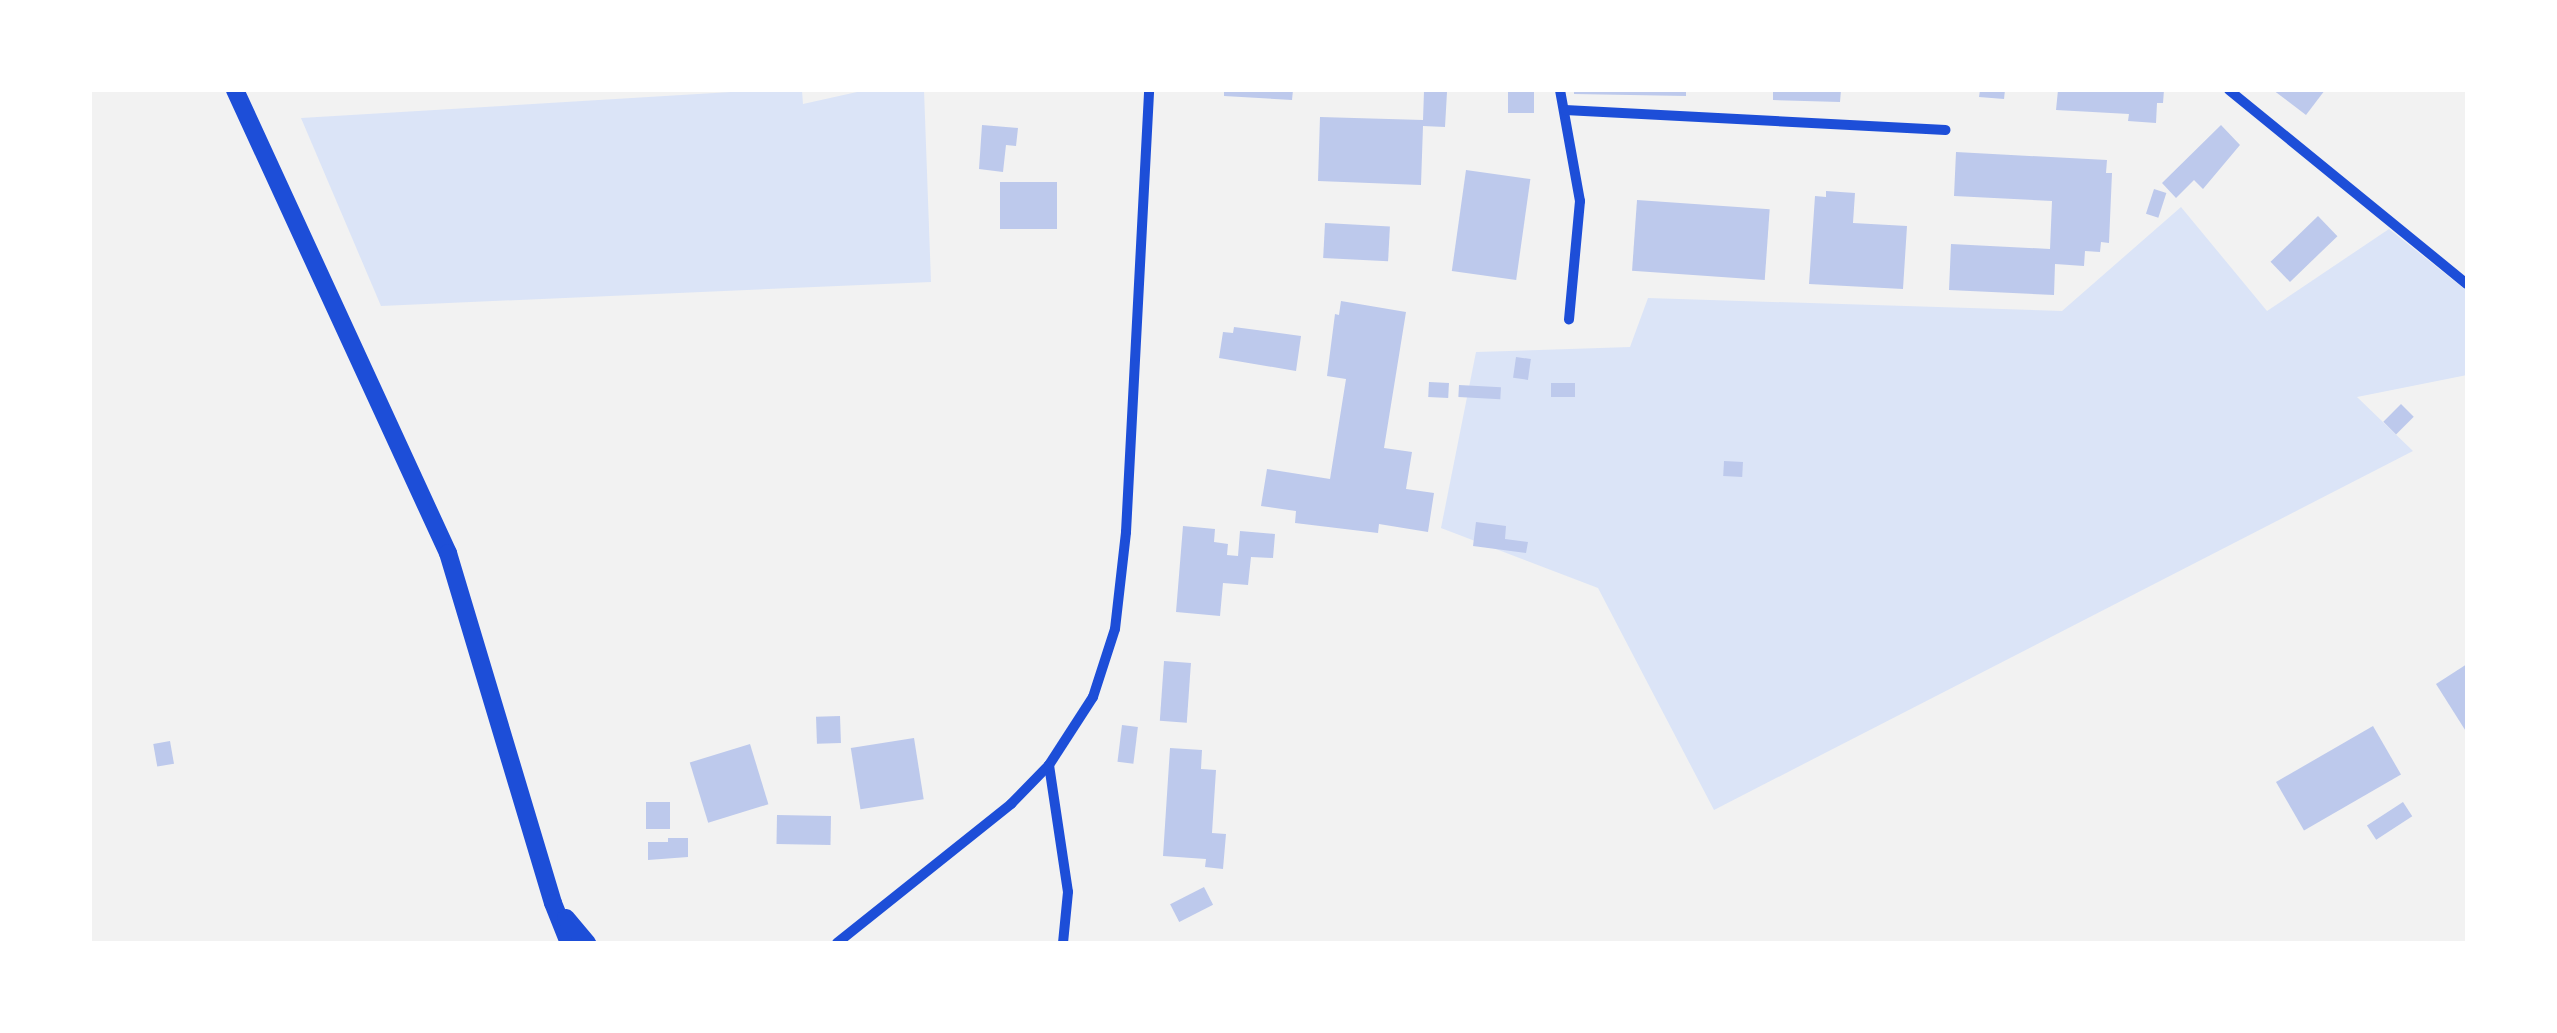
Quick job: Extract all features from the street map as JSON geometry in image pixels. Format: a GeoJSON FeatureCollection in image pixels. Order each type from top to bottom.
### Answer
{"type":"FeatureCollection","features":[{"type":"Feature","properties":{"kind":"street"},"geometry":{"type":"LineString","coordinates":[[235,90],[448,553],[553,902],[570,943]]}},
{"type":"Feature","properties":{"kind":"street"},"geometry":{"type":"LineString","coordinates":[[837,943],[972,838],[1049,765],[1092,696],[1115,630],[1126,532],[1149,90]]}},
{"type":"Feature","properties":{"kind":"street"},"geometry":{"type":"LineString","coordinates":[[1560,90],[1580,202],[1569,319]]}},
{"type":"Feature","properties":{"kind":"street"},"geometry":{"type":"LineString","coordinates":[[2229,90],[2467,284]]}},
{"type":"Feature","properties":{"kind":"street"},"geometry":{"type":"LineString","coordinates":[[1565,110],[1945,130]]}},
{"type":"Feature","properties":{"kind":"street"},"geometry":{"type":"LineString","coordinates":[[1049,765],[1068,892],[1064,943]]}},
{"type":"Feature","properties":{"kind":"street"},"geometry":{"type":"LineString","coordinates":[[553,902],[587,943]]}},
{"type":"Feature","properties":{"kind":"shaded area"},"geometry":{"type":"Polygon","coordinates":[[[802,90],[803,104],[866,90],[924,90],[931,282],[381,306],[301,118],[802,90]]]}},
{"type":"Feature","properties":{"kind":"shaded area"},"geometry":{"type":"Polygon","coordinates":[[[2181,207],[2267,311],[2389,229],[2467,291],[2467,375],[2357,397],[2413,451],[1714,810],[1598,588],[1441,528],[1476,352],[1630,347],[1648,298],[2062,311],[2181,207]]]}},
{"type":"Feature","properties":{"kind":"building"},"geometry":{"type":"Polygon","coordinates":[[[1224,90],[1293,90],[1292,100],[1224,96],[1224,90]]]}},
{"type":"Feature","properties":{"kind":"building"},"geometry":{"type":"Polygon","coordinates":[[[1508,90],[1534,90],[1534,113],[1508,113],[1508,90]]]}},
{"type":"Feature","properties":{"kind":"building"},"geometry":{"type":"Polygon","coordinates":[[[1574,90],[1686,90],[1686,96],[1574,94],[1574,90]]]}},
{"type":"Feature","properties":{"kind":"building"},"geometry":{"type":"Polygon","coordinates":[[[1773,90],[1841,90],[1840,102],[1773,100],[1773,90]]]}},
{"type":"Feature","properties":{"kind":"building"},"geometry":{"type":"Polygon","coordinates":[[[1980,90],[2005,90],[2004,99],[1979,97],[1980,90]]]}},
{"type":"Feature","properties":{"kind":"building"},"geometry":{"type":"Polygon","coordinates":[[[2058,90],[2164,90],[2163,103],[2157,103],[2156,123],[2128,121],[2129,114],[2056,110],[2058,90]]]}},
{"type":"Feature","properties":{"kind":"building"},"geometry":{"type":"Polygon","coordinates":[[[2273,90],[2325,90],[2306,115],[2273,90]]]}},
{"type":"Feature","properties":{"kind":"building"},"geometry":{"type":"Polygon","coordinates":[[[1424,91],[1447,92],[1445,127],[1423,126],[1421,185],[1318,181],[1320,117],[1423,120],[1424,91]]]}},
{"type":"Feature","properties":{"kind":"building"},"geometry":{"type":"Polygon","coordinates":[[[982,125],[1018,128],[1016,146],[1006,145],[1003,172],[979,169],[982,125]]]}},
{"type":"Feature","properties":{"kind":"building"},"geometry":{"type":"Polygon","coordinates":[[[2221,125],[2240,145],[2203,189],[2194,180],[2176,198],[2162,183],[2221,125]]]}},
{"type":"Feature","properties":{"kind":"building"},"geometry":{"type":"Polygon","coordinates":[[[1956,152],[2107,160],[2106,173],[2112,173],[2109,243],[2101,242],[2100,252],[2085,251],[2084,266],[2055,264],[2054,295],[1949,290],[1951,244],[2050,249],[2052,201],[1954,196],[1956,152]]]}},
{"type":"Feature","properties":{"kind":"building"},"geometry":{"type":"Polygon","coordinates":[[[1466,170],[1530,179],[1516,280],[1452,271],[1466,170]]]}},
{"type":"Feature","properties":{"kind":"building"},"geometry":{"type":"Polygon","coordinates":[[[1000,182],[1057,182],[1057,229],[1000,229],[1000,182]]]}},
{"type":"Feature","properties":{"kind":"building"},"geometry":{"type":"Polygon","coordinates":[[[2154,189],[2166,193],[2158,218],[2146,214],[2154,189]]]}},
{"type":"Feature","properties":{"kind":"building"},"geometry":{"type":"Polygon","coordinates":[[[1826,191],[1855,193],[1853,223],[1907,226],[1903,289],[1809,284],[1815,196],[1826,197],[1826,191]]]}},
{"type":"Feature","properties":{"kind":"building"},"geometry":{"type":"Polygon","coordinates":[[[1637,200],[1770,209],[1765,280],[1632,271],[1637,200]]]}},
{"type":"Feature","properties":{"kind":"building"},"geometry":{"type":"Polygon","coordinates":[[[2318,216],[2337,236],[2290,282],[2271,262],[2318,216]]]}},
{"type":"Feature","properties":{"kind":"building"},"geometry":{"type":"Polygon","coordinates":[[[1325,223],[1390,226],[1388,261],[1323,258],[1325,223]]]}},
{"type":"Feature","properties":{"kind":"building"},"geometry":{"type":"Polygon","coordinates":[[[1341,301],[1406,312],[1384,448],[1412,452],[1406,489],[1434,493],[1428,532],[1379,524],[1378,533],[1295,523],[1296,511],[1261,506],[1267,469],[1330,479],[1346,379],[1327,376],[1335,314],[1339,315],[1341,301]]]}},
{"type":"Feature","properties":{"kind":"building"},"geometry":{"type":"Polygon","coordinates":[[[1234,327],[1301,336],[1296,371],[1219,358],[1223,332],[1233,333],[1234,327]]]}},
{"type":"Feature","properties":{"kind":"building"},"geometry":{"type":"Polygon","coordinates":[[[1516,357],[1531,359],[1528,380],[1513,378],[1516,357]]]}},
{"type":"Feature","properties":{"kind":"building"},"geometry":{"type":"Polygon","coordinates":[[[1429,382],[1449,383],[1448,398],[1428,397],[1429,382]]]}},
{"type":"Feature","properties":{"kind":"building"},"geometry":{"type":"Polygon","coordinates":[[[1551,383],[1575,383],[1575,397],[1551,397],[1551,383]]]}},
{"type":"Feature","properties":{"kind":"building"},"geometry":{"type":"Polygon","coordinates":[[[1459,385],[1501,387],[1500,399],[1458,397],[1459,385]]]}},
{"type":"Feature","properties":{"kind":"building"},"geometry":{"type":"Polygon","coordinates":[[[2401,404],[2414,417],[2396,434],[2383,422],[2401,404]]]}},
{"type":"Feature","properties":{"kind":"building"},"geometry":{"type":"Polygon","coordinates":[[[1724,461],[1743,462],[1742,477],[1723,476],[1724,461]]]}},
{"type":"Feature","properties":{"kind":"building"},"geometry":{"type":"Polygon","coordinates":[[[1476,522],[1506,526],[1505,539],[1528,542],[1526,553],[1473,546],[1476,522]]]}},
{"type":"Feature","properties":{"kind":"building"},"geometry":{"type":"Polygon","coordinates":[[[1183,526],[1215,529],[1214,542],[1228,544],[1227,555],[1238,556],[1240,531],[1275,534],[1273,558],[1251,557],[1248,585],[1223,583],[1220,616],[1176,612],[1183,526]]]}},
{"type":"Feature","properties":{"kind":"building"},"geometry":{"type":"Polygon","coordinates":[[[1164,661],[1191,663],[1187,723],[1160,721],[1164,661]]]}},
{"type":"Feature","properties":{"kind":"building"},"geometry":{"type":"Polygon","coordinates":[[[2467,664],[2467,733],[2436,684],[2467,664]]]}},
{"type":"Feature","properties":{"kind":"building"},"geometry":{"type":"Polygon","coordinates":[[[840,716],[841,743],[817,744],[816,717],[840,716]]]}},
{"type":"Feature","properties":{"kind":"building"},"geometry":{"type":"Polygon","coordinates":[[[1122,725],[1138,727],[1133,764],[1117,762],[1122,725]]]}},
{"type":"Feature","properties":{"kind":"building"},"geometry":{"type":"Polygon","coordinates":[[[2373,726],[2401,774],[2304,830],[2276,782],[2373,726]]]}},
{"type":"Feature","properties":{"kind":"building"},"geometry":{"type":"Polygon","coordinates":[[[914,738],[924,799],[860,809],[851,748],[914,738]]]}},
{"type":"Feature","properties":{"kind":"building"},"geometry":{"type":"Polygon","coordinates":[[[170,741],[174,764],[157,767],[153,744],[170,741]]]}},
{"type":"Feature","properties":{"kind":"building"},"geometry":{"type":"Polygon","coordinates":[[[750,744],[768,804],[708,823],[690,762],[750,744]]]}},
{"type":"Feature","properties":{"kind":"building"},"geometry":{"type":"Polygon","coordinates":[[[1170,748],[1202,750],[1201,769],[1216,770],[1212,833],[1226,834],[1223,869],[1205,867],[1206,859],[1163,856],[1170,748]]]}},
{"type":"Feature","properties":{"kind":"building"},"geometry":{"type":"Polygon","coordinates":[[[646,802],[670,802],[670,829],[646,829],[646,802]]]}},
{"type":"Feature","properties":{"kind":"building"},"geometry":{"type":"Polygon","coordinates":[[[2403,802],[2412,816],[2376,840],[2367,825],[2403,802]]]}},
{"type":"Feature","properties":{"kind":"building"},"geometry":{"type":"Polygon","coordinates":[[[777,815],[831,816],[830,845],[776,844],[777,815]]]}},
{"type":"Feature","properties":{"kind":"building"},"geometry":{"type":"Polygon","coordinates":[[[668,838],[688,838],[688,857],[648,860],[648,842],[668,842],[668,838]]]}},
{"type":"Feature","properties":{"kind":"building"},"geometry":{"type":"Polygon","coordinates":[[[1204,887],[1213,905],[1179,922],[1170,904],[1204,887]]]}}]}
